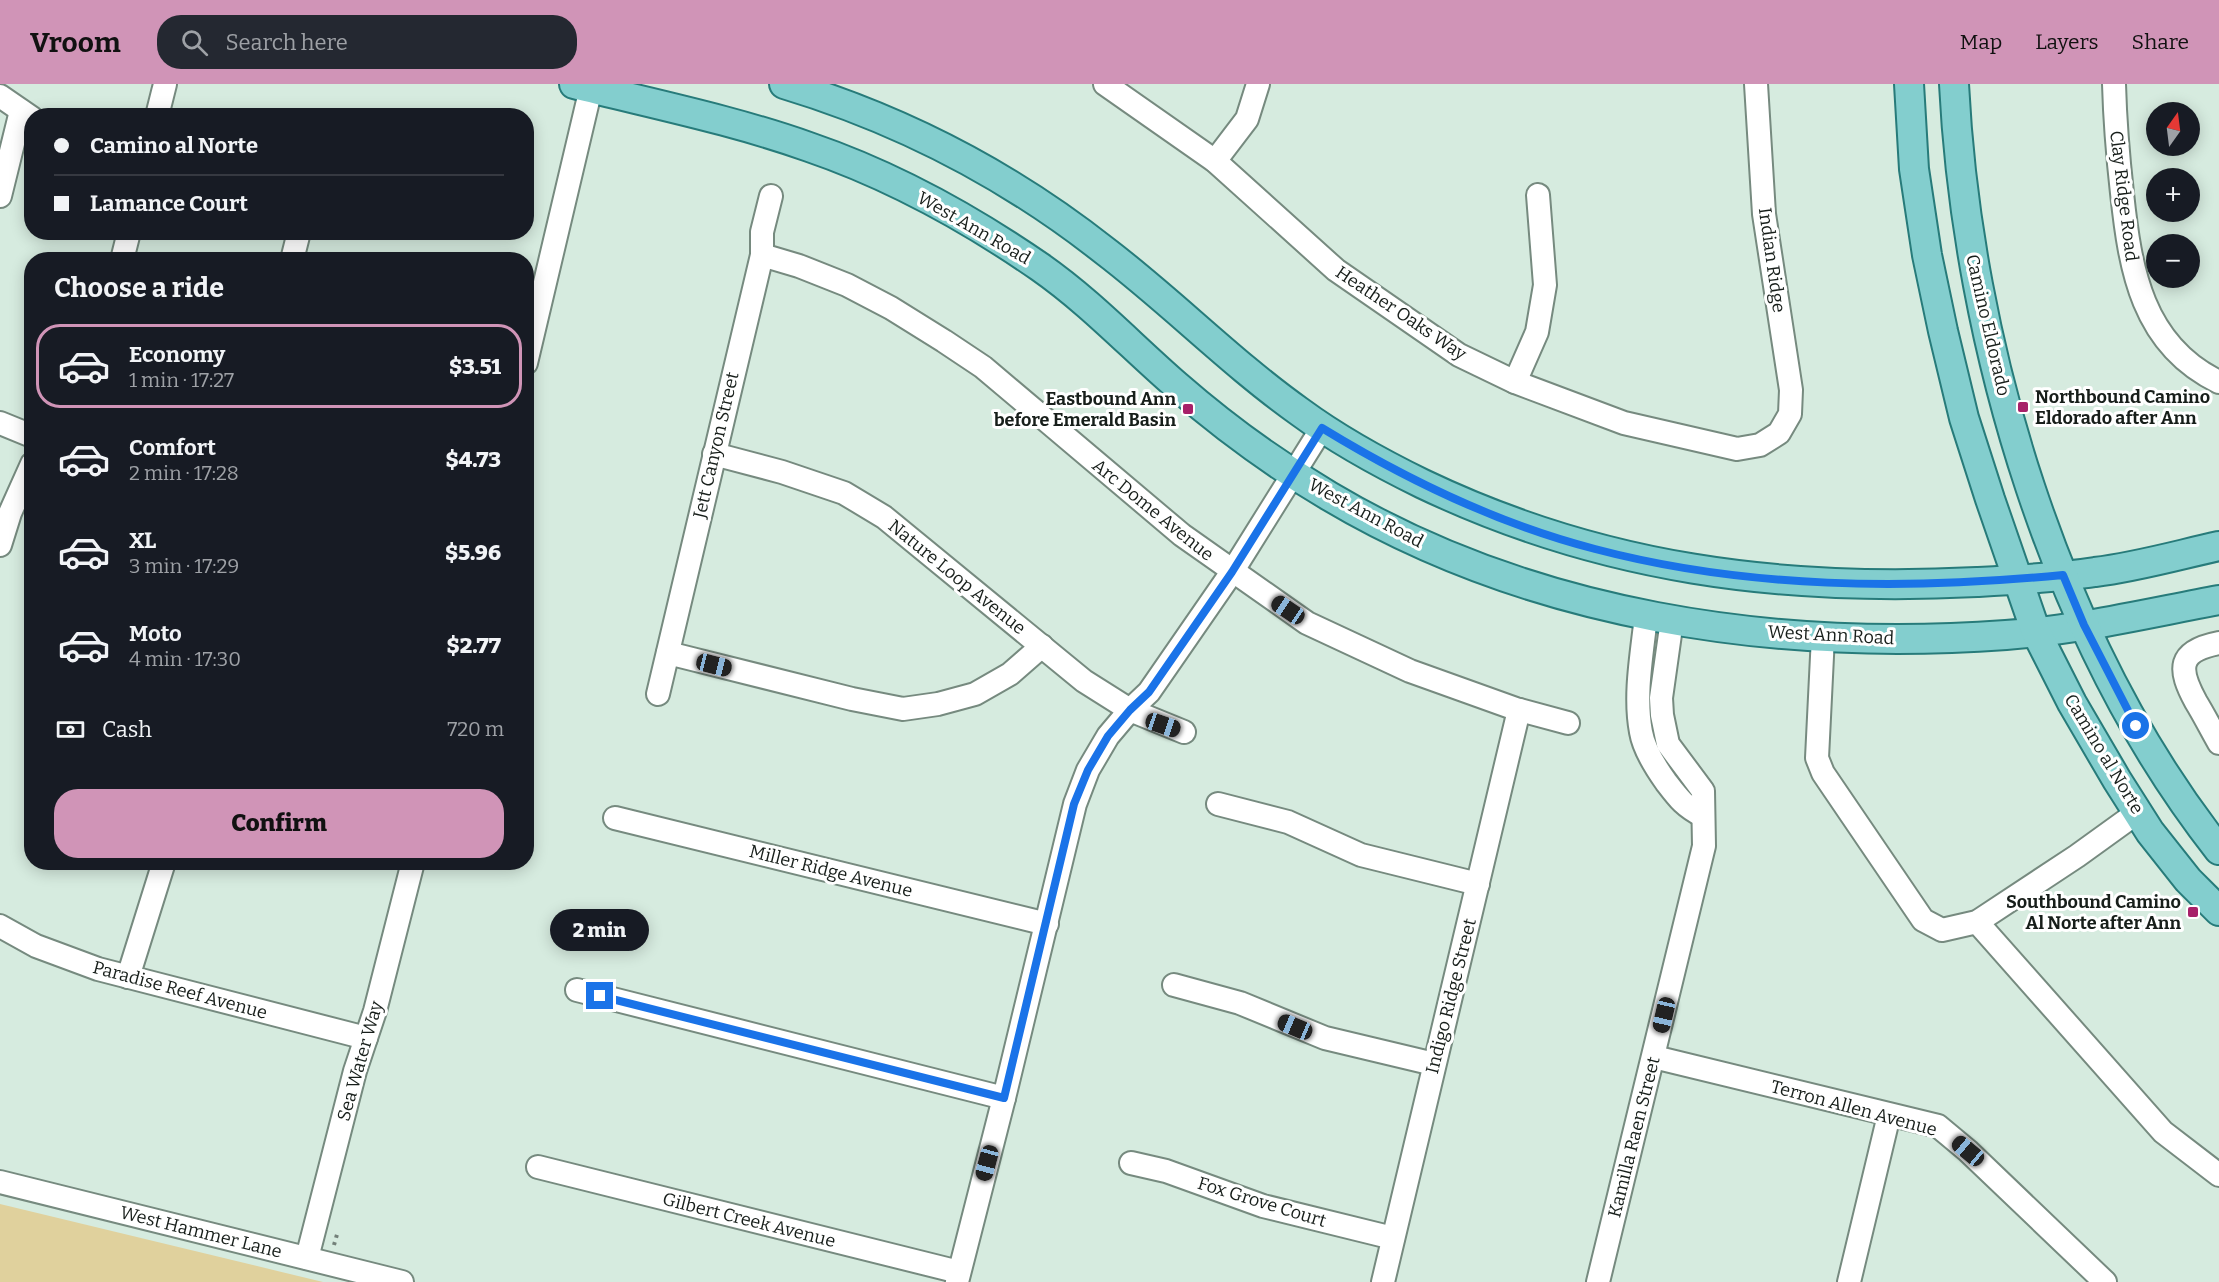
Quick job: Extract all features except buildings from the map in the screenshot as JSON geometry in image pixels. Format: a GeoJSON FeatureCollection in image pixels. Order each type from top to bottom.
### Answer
{"type":"FeatureCollection","features":[{"type":"Feature","properties":{"kind":"main road"},"geometry":{"type":"LineString","coordinates":[[784,84],[852,107],[927,139],[967,160],[1037,202],[1111,255],[1249,374],[1322,428],[1394,469],[1472,507],[1555,537],[1630,557],[1723,574],[1785,580],[1921,585],[2017,580],[2097,572],[2219,546]]}},
{"type":"Feature","properties":{"kind":"main road"},"geometry":{"type":"LineString","coordinates":[[1909,84],[1914,169],[1927,255],[1941,320],[1964,418],[2017,580]]}},
{"type":"Feature","properties":{"kind":"main road","name":"Camino Eldorado"},"geometry":{"type":"LineString","coordinates":[[1954,84],[1958,153],[1976,283],[2008,411],[2032,490],[2084,625]]}},
{"type":"Feature","properties":{"kind":"main road","name":"West Ann Road"},"geometry":{"type":"LineString","coordinates":[[583,86],[774,135],[814,148],[892,182],[969,222],[1068,287],[1205,408],[1261,452],[1294,474],[1392,531],[1535,587],[1659,618],[1729,629],[1823,636],[1932,638],[2036,633],[2219,600]]}},
{"type":"Feature","properties":{"kind":"main road","name":"Camino al Norte"},"geometry":{"type":"LineString","coordinates":[[2017,580],[2036,633],[2072,703],[2150,832],[2188,880],[2216,907]]}},
{"type":"Feature","properties":{"kind":"main road"},"geometry":{"type":"LineString","coordinates":[[2084,625],[2145,743],[2186,808],[2219,850]]}},
{"type":"Feature","properties":{"kind":"street"},"geometry":{"type":"LineString","coordinates":[[159,108],[165,84]]}},
{"type":"Feature","properties":{"kind":"street","name":"Heather Oaks Way"},"geometry":{"type":"LineString","coordinates":[[1105,84],[1215,161],[1336,270],[1459,355],[1515,382],[1624,423],[1737,449],[1760,445],[1779,433]]}},
{"type":"Feature","properties":{"kind":"street"},"geometry":{"type":"LineString","coordinates":[[1215,161],[1247,119],[1258,84]]}},
{"type":"Feature","properties":{"kind":"street","name":"Indian Ridge"},"geometry":{"type":"LineString","coordinates":[[1756,84],[1764,214],[1791,390],[1790,414],[1779,433]]}},
{"type":"Feature","properties":{"kind":"street","name":"Clay Ridge Road"},"geometry":{"type":"LineString","coordinates":[[2114,84],[2115,126],[2125,217],[2134,271],[2142,300],[2157,328],[2173,348],[2195,368],[2219,381]]}},
{"type":"Feature","properties":{"kind":"street"},"geometry":{"type":"LineString","coordinates":[[534,328],[567,186],[583,86]]}},
{"type":"Feature","properties":{"kind":"street"},"geometry":{"type":"LineString","coordinates":[[0,96],[24,114]]}},
{"type":"Feature","properties":{"kind":"street"},"geometry":{"type":"LineString","coordinates":[[0,196],[24,121]]}},
{"type":"Feature","properties":{"kind":"street"},"geometry":{"type":"LineString","coordinates":[[1515,382],[1537,332],[1545,285],[1538,195]]}},
{"type":"Feature","properties":{"kind":"street","name":"Jett Canyon Street"},"geometry":{"type":"LineString","coordinates":[[658,694],[762,255],[762,232],[771,196]]}},
{"type":"Feature","properties":{"kind":"street","name":"Arc Dome Avenue"},"geometry":{"type":"LineString","coordinates":[[762,255],[799,266],[847,285],[891,308],[983,367],[1182,535],[1307,623],[1410,671],[1520,710],[1568,723]]}},
{"type":"Feature","properties":{"kind":"street"},"geometry":{"type":"LineString","coordinates":[[0,423],[24,433]]}},
{"type":"Feature","properties":{"kind":"street"},"geometry":{"type":"LineString","coordinates":[[958,1277],[1047,924],[1074,804],[1093,761],[1108,736],[1149,692],[1232,572],[1322,428]]}},
{"type":"Feature","properties":{"kind":"street","name":"Nature Loop Avenue"},"geometry":{"type":"LineString","coordinates":[[714,454],[782,472],[844,493],[884,517],[1084,681],[1130,710],[1184,732]]}},
{"type":"Feature","properties":{"kind":"street"},"geometry":{"type":"LineString","coordinates":[[0,545],[10,513],[24,482]]}},
{"type":"Feature","properties":{"kind":"street"},"geometry":{"type":"LineString","coordinates":[[1659,618],[1639,681],[1641,734],[1653,763],[1669,785],[1685,806],[1703,816]]}},
{"type":"Feature","properties":{"kind":"street","name":"Kamilla Raen Street"},"geometry":{"type":"LineString","coordinates":[[1598,1282],[1704,846],[1703,791],[1668,744],[1662,715],[1659,618]]}},
{"type":"Feature","properties":{"kind":"street"},"geometry":{"type":"LineString","coordinates":[[1823,636],[1817,758],[1823,773],[1923,920],[1942,930],[1977,922],[2077,856],[2138,812]]}},
{"type":"Feature","properties":{"kind":"street"},"geometry":{"type":"LineString","coordinates":[[2219,643],[2205,646],[2189,655],[2183,666],[2185,682],[2219,742]]}},
{"type":"Feature","properties":{"kind":"street"},"geometry":{"type":"LineString","coordinates":[[668,653],[852,699],[903,709],[938,704],[975,694],[1010,674],[1042,646]]}},
{"type":"Feature","properties":{"kind":"street","name":"Indigo Ridge Street"},"geometry":{"type":"LineString","coordinates":[[1383,1282],[1520,710]]}},
{"type":"Feature","properties":{"kind":"street"},"geometry":{"type":"LineString","coordinates":[[1669,785],[1687,768]]}},
{"type":"Feature","properties":{"kind":"street"},"geometry":{"type":"LineString","coordinates":[[1218,804],[1288,822],[1361,855],[1478,884]]}},
{"type":"Feature","properties":{"kind":"street","name":"Miller Ridge Avenue"},"geometry":{"type":"LineString","coordinates":[[615,818],[1047,924]]}},
{"type":"Feature","properties":{"kind":"street"},"geometry":{"type":"LineString","coordinates":[[128,977],[161,870]]}},
{"type":"Feature","properties":{"kind":"street","name":"Sea Water Way"},"geometry":{"type":"LineString","coordinates":[[308,1258],[411,870]]}},
{"type":"Feature","properties":{"kind":"street"},"geometry":{"type":"LineString","coordinates":[[1977,922],[2163,1132],[2219,1175]]}},
{"type":"Feature","properties":{"kind":"street","name":"Paradise Reef Avenue"},"geometry":{"type":"LineString","coordinates":[[0,926],[46,950],[98,969],[366,1038]]}},
{"type":"Feature","properties":{"kind":"street"},"geometry":{"type":"LineString","coordinates":[[1174,985],[1240,1003],[1325,1038],[1434,1064]]}},
{"type":"Feature","properties":{"kind":"street"},"geometry":{"type":"LineString","coordinates":[[577,990],[1004,1098]]}},
{"type":"Feature","properties":{"kind":"street","name":"Terron Allen Avenue"},"geometry":{"type":"LineString","coordinates":[[1654,1057],[1938,1126],[1968,1151],[2105,1282]]}},
{"type":"Feature","properties":{"kind":"street"},"geometry":{"type":"LineString","coordinates":[[1849,1282],[1889,1115]]}},
{"type":"Feature","properties":{"kind":"street","name":"Fox Grove Court"},"geometry":{"type":"LineString","coordinates":[[1131,1163],[1166,1171],[1263,1206],[1393,1238]]}},
{"type":"Feature","properties":{"kind":"street","name":"Gilbert Creek Avenue"},"geometry":{"type":"LineString","coordinates":[[538,1167],[958,1277]]}},
{"type":"Feature","properties":{"kind":"street","name":"West Hammer Lane"},"geometry":{"type":"LineString","coordinates":[[0,1182],[402,1282]]}},
{"type":"Feature","properties":{"kind":"shaded area"},"geometry":{"type":"Polygon","coordinates":[[[0,1204],[323,1282],[0,1282],[0,1204]]]}},
{"type":"Feature","properties":{"kind":"place","name":"Northbound Camino Eldorado after Ann"},"geometry":{"type":"Point","coordinates":[2023,407]}},
{"type":"Feature","properties":{"kind":"place","name":"Eastbound Ann before Emerald Basin"},"geometry":{"type":"Point","coordinates":[1188,409]}},
{"type":"Feature","properties":{"kind":"place","name":"Southbound Camino Al Norte after Ann"},"geometry":{"type":"Point","coordinates":[2193,912]}},
{"type":"Feature","properties":{"kind":"route"},"geometry":{"type":"LineString","coordinates":[[600,996],[1004,1098],[1074,804],[1088,770],[1108,736],[1149,692],[1232,572],[1322,428],[1404,475],[1472,507],[1594,549],[1672,566],[1775,579],[1921,585],[2063,575],[2084,625],[2136,726]]}}]}
